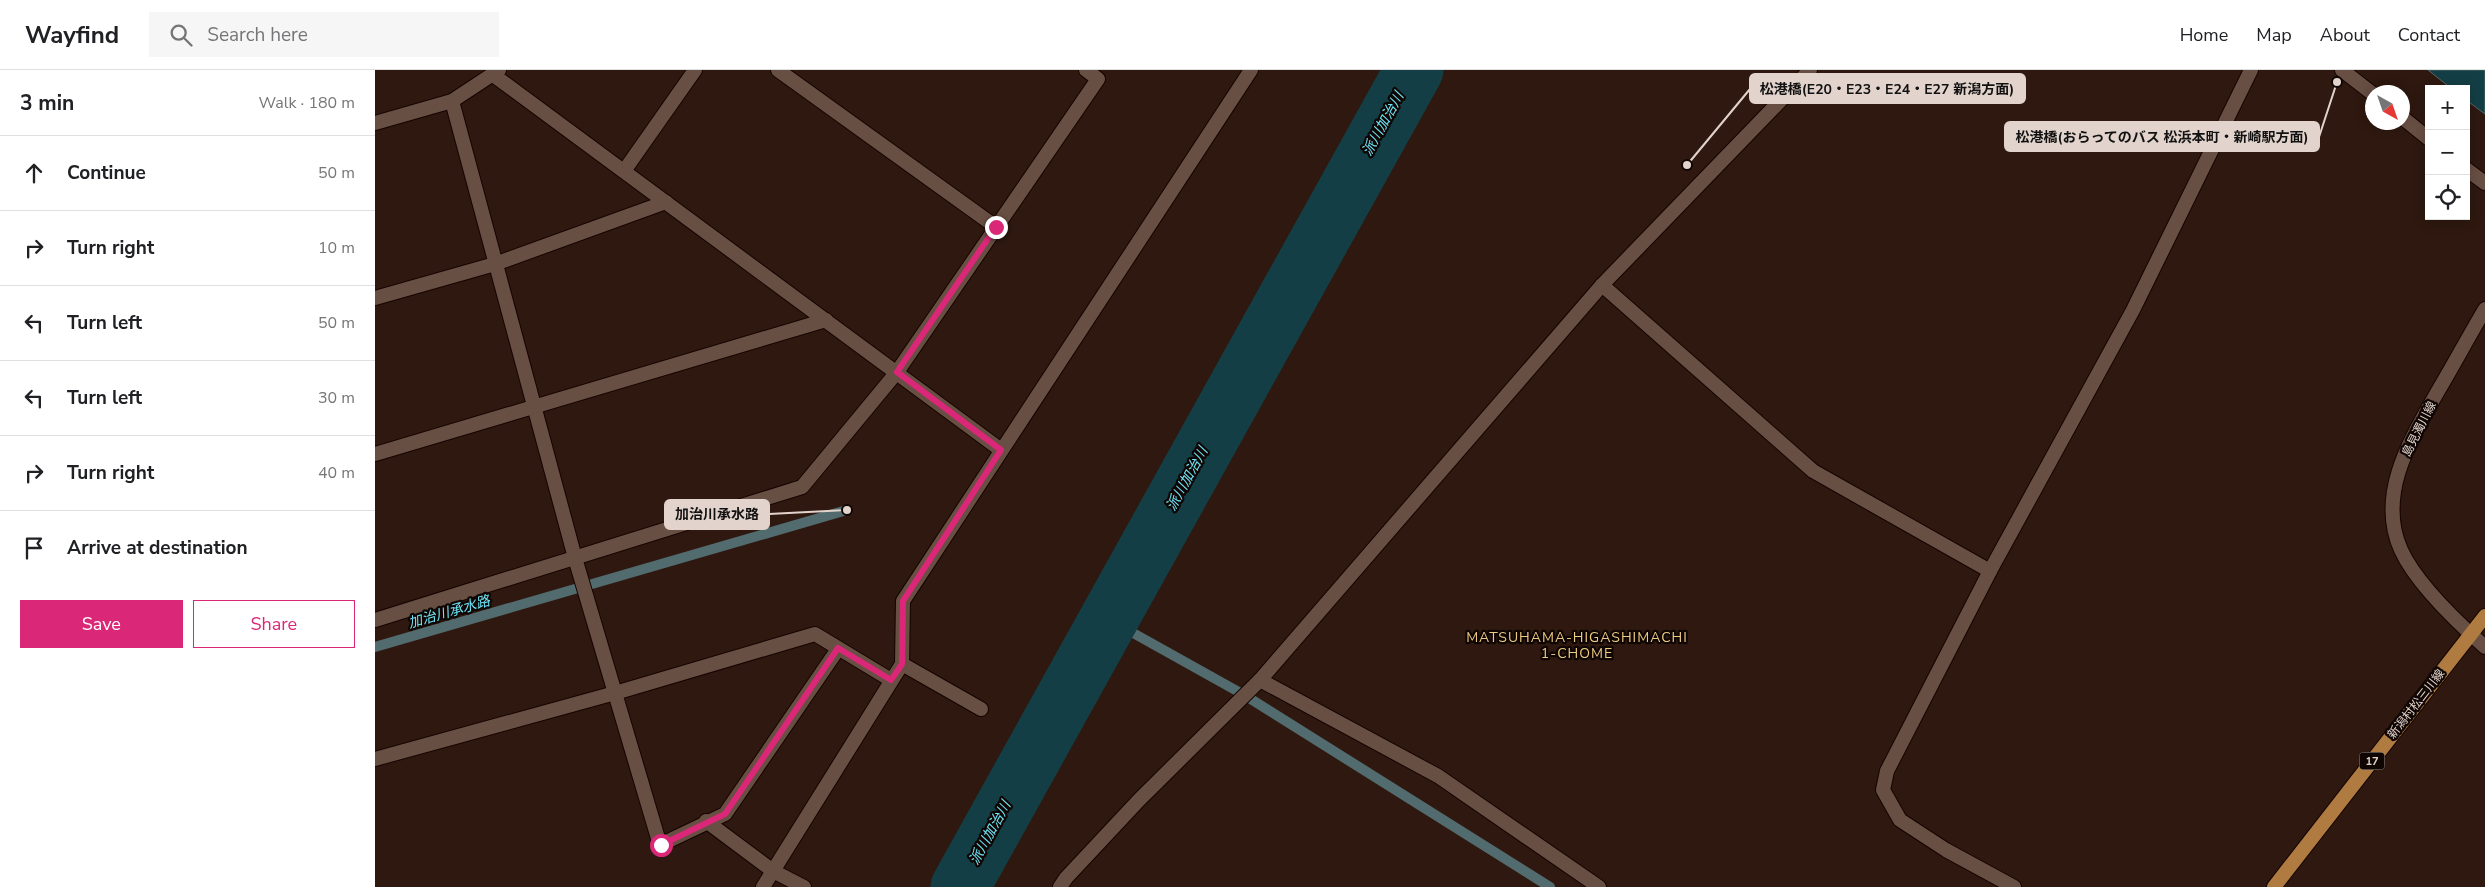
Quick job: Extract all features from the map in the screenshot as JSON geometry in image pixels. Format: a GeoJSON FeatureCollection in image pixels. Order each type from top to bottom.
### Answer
{"type":"FeatureCollection","features":[{"type":"Feature","properties":{"kind":"main road","name":"新潟村松三川線"},"geometry":{"type":"LineString","coordinates":[[2274,887],[2485,616]]}},
{"type":"Feature","properties":{"kind":"street"},"geometry":{"type":"LineString","coordinates":[[624,171],[695,70]]}},
{"type":"Feature","properties":{"kind":"street"},"geometry":{"type":"LineString","coordinates":[[778,70],[996,227]]}},
{"type":"Feature","properties":{"kind":"street"},"geometry":{"type":"LineString","coordinates":[[375,620],[801,487],[897,372],[1098,79],[1086,70]]}},
{"type":"Feature","properties":{"kind":"street"},"geometry":{"type":"LineString","coordinates":[[763,887],[902,664],[903,601],[1251,70]]}},
{"type":"Feature","properties":{"kind":"street"},"geometry":{"type":"LineString","coordinates":[[1060,887],[1066,878],[1139,800],[1260,680],[1602,285],[1810,70]]}},
{"type":"Feature","properties":{"kind":"street"},"geometry":{"type":"LineString","coordinates":[[2013,887],[1946,850],[1900,820],[1883,790],[1887,770],[1990,571],[2133,310],[2251,70]]}},
{"type":"Feature","properties":{"kind":"street"},"geometry":{"type":"LineString","coordinates":[[2342,70],[2365,88]]}},
{"type":"Feature","properties":{"kind":"street"},"geometry":{"type":"LineString","coordinates":[[375,123],[452,101],[496,72],[624,171],[1001,450]]}},
{"type":"Feature","properties":{"kind":"street"},"geometry":{"type":"LineString","coordinates":[[452,101],[533,408],[575,558],[661,845],[706,821],[725,814],[838,648]]}},
{"type":"Feature","properties":{"kind":"street"},"geometry":{"type":"LineString","coordinates":[[2410,124],[2425,136]]}},
{"type":"Feature","properties":{"kind":"street"},"geometry":{"type":"LineString","coordinates":[[2470,171],[2485,183]]}},
{"type":"Feature","properties":{"kind":"street"},"geometry":{"type":"LineString","coordinates":[[375,298],[495,264],[666,202]]}},
{"type":"Feature","properties":{"kind":"street"},"geometry":{"type":"LineString","coordinates":[[1602,285],[1813,471],[1990,571]]}},
{"type":"Feature","properties":{"kind":"street","name":"島見濁川線"},"geometry":{"type":"LineString","coordinates":[[2485,308],[2410,442],[2398,470],[2392,508],[2395,531],[2401,549],[2414,574],[2485,647]]}},
{"type":"Feature","properties":{"kind":"street"},"geometry":{"type":"LineString","coordinates":[[375,454],[826,320]]}},
{"type":"Feature","properties":{"kind":"street"},"geometry":{"type":"LineString","coordinates":[[375,760],[615,694],[815,634],[891,680]]}},
{"type":"Feature","properties":{"kind":"street"},"geometry":{"type":"LineString","coordinates":[[902,664],[981,709]]}},
{"type":"Feature","properties":{"kind":"street"},"geometry":{"type":"LineString","coordinates":[[1260,680],[1439,776],[1599,887]]}},
{"type":"Feature","properties":{"kind":"street"},"geometry":{"type":"LineString","coordinates":[[706,821],[773,871],[804,887]]}},
{"type":"Feature","properties":{"kind":"water"},"geometry":{"type":"Polygon","coordinates":[[[2428,70],[2485,70],[2485,114],[2470,103],[2470,85],[2447,85],[2428,70]]]}},
{"type":"Feature","properties":{"kind":"waterway","name":"派川加治川"},"geometry":{"type":"LineString","coordinates":[[960,887],[1414,70]]}},
{"type":"Feature","properties":{"kind":"waterway","name":"加治川承水路"},"geometry":{"type":"LineString","coordinates":[[375,647],[847,510]]}},
{"type":"Feature","properties":{"kind":"waterway"},"geometry":{"type":"LineString","coordinates":[[1108,619],[1246,696],[1550,887]]}},
{"type":"Feature","properties":{"kind":"place","name":"松港橋(おらってのバス 松浜本町・新崎駅方面)"},"geometry":{"type":"Point","coordinates":[2337,82]}},
{"type":"Feature","properties":{"kind":"place","name":"松港橋(E20・E23・E24・E27 新潟方面)"},"geometry":{"type":"Point","coordinates":[1687,165]}},
{"type":"Feature","properties":{"kind":"place","name":"加治川承水路"},"geometry":{"type":"Point","coordinates":[847,510]}},
{"type":"Feature","properties":{"kind":"district","name":"MATSUHAMA-HIGASHIMACHI 1-CHOME"},"geometry":{"type":"Point","coordinates":[1577,646]}},
{"type":"Feature","properties":{"kind":"route"},"geometry":{"type":"LineString","coordinates":[[661,845],[706,821],[725,814],[838,648],[891,680],[902,664],[903,601],[1001,450],[897,372],[996,227]]}}]}
